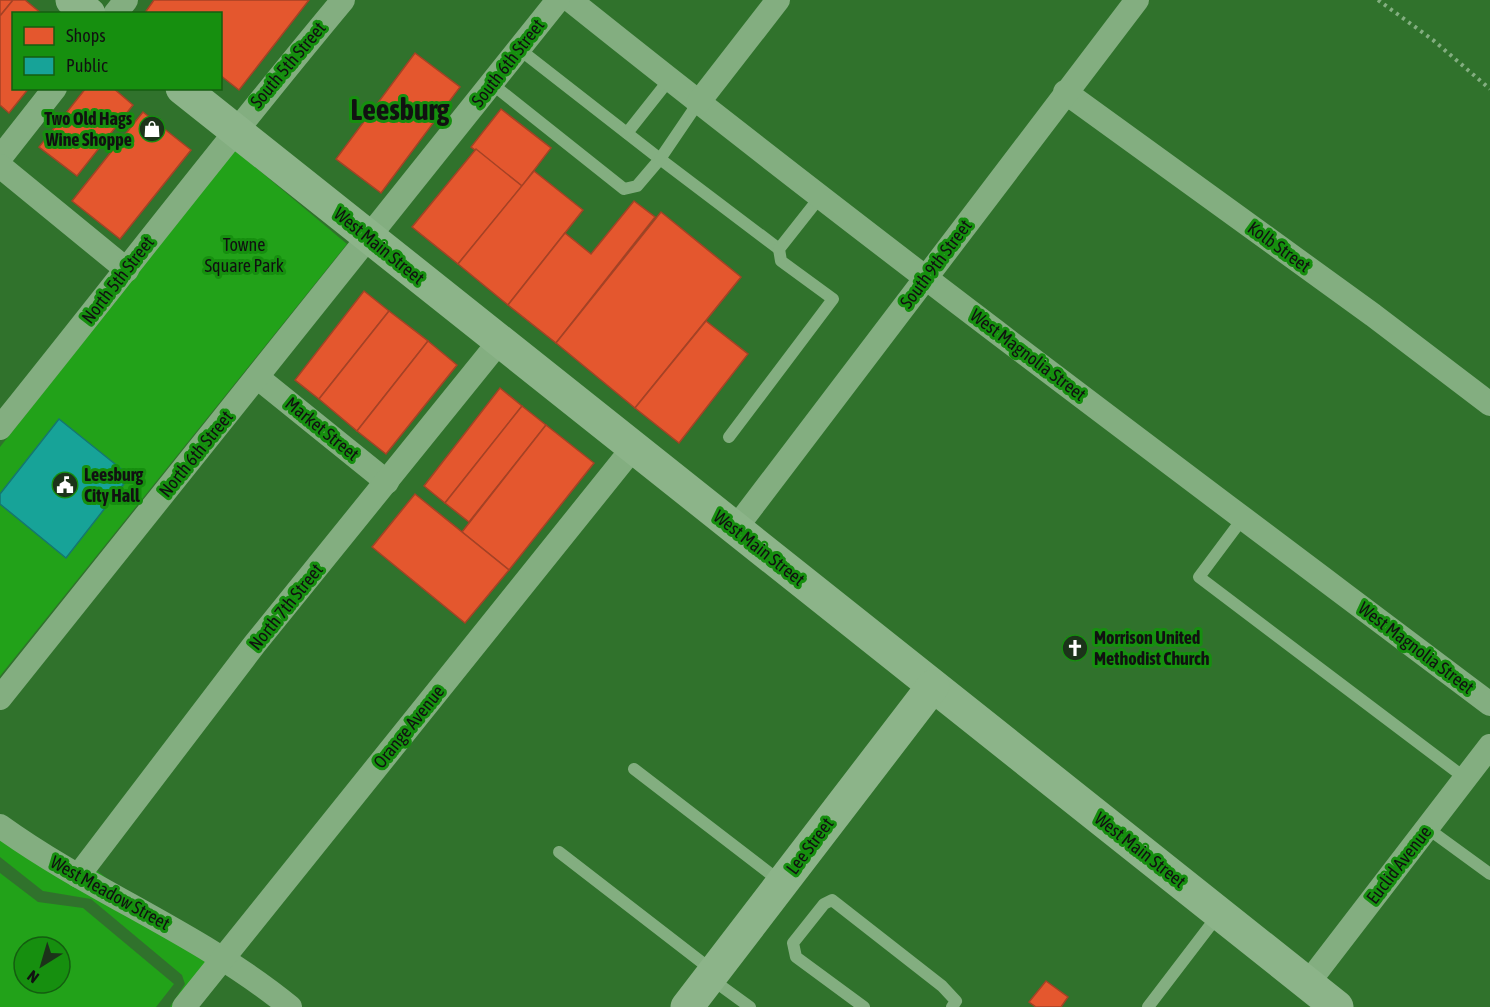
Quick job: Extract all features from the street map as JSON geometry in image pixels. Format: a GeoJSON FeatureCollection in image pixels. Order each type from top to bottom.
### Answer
{"type":"FeatureCollection","features":[{"type":"Feature","properties":{"kind":"main road"},"geometry":{"type":"LineString","coordinates":[[72,0],[87,12]]}},
{"type":"Feature","properties":{"kind":"main road","name":"West Main Street"},"geometry":{"type":"LineString","coordinates":[[184,90],[1337,1007]]}},
{"type":"Feature","properties":{"kind":"main road","name":"Lee Street"},"geometry":{"type":"LineString","coordinates":[[687,1007],[933,686]]}},
{"type":"Feature","properties":{"kind":"street"},"geometry":{"type":"LineString","coordinates":[[117,12],[126,0]]}},
{"type":"Feature","properties":{"kind":"street","name":"South 5th Street"},"geometry":{"type":"LineString","coordinates":[[234,130],[343,0]]}},
{"type":"Feature","properties":{"kind":"street","name":"South 6th Street"},"geometry":{"type":"LineString","coordinates":[[369,239],[558,0]]}},
{"type":"Feature","properties":{"kind":"street","name":"West Magnolia Street"},"geometry":{"type":"LineString","coordinates":[[570,0],[820,197],[1490,704]]}},
{"type":"Feature","properties":{"kind":"street"},"geometry":{"type":"LineString","coordinates":[[698,103],[778,0]]}},
{"type":"Feature","properties":{"kind":"street","name":"South 9th Street"},"geometry":{"type":"LineString","coordinates":[[735,529],[1137,0]]}},
{"type":"Feature","properties":{"kind":"street"},"geometry":{"type":"LineString","coordinates":[[0,158],[53,90]]}},
{"type":"Feature","properties":{"kind":"street","name":"Kolb Street"},"geometry":{"type":"LineString","coordinates":[[1065,92],[1364,309],[1490,404]]}},
{"type":"Feature","properties":{"kind":"street","name":"North 5th Street"},"geometry":{"type":"LineString","coordinates":[[0,428],[127,270],[234,130]]}},
{"type":"Feature","properties":{"kind":"street"},"geometry":{"type":"LineString","coordinates":[[0,166],[127,270]]}},
{"type":"Feature","properties":{"kind":"street","name":"North 6th Street"},"geometry":{"type":"LineString","coordinates":[[0,697],[369,239]]}},
{"type":"Feature","properties":{"kind":"street","name":"North 7th Street"},"geometry":{"type":"LineString","coordinates":[[78,876],[254,645],[499,342]]}},
{"type":"Feature","properties":{"kind":"street","name":"Market Street"},"geometry":{"type":"LineString","coordinates":[[257,377],[387,482]]}},
{"type":"Feature","properties":{"kind":"street","name":"Orange Avenue"},"geometry":{"type":"LineString","coordinates":[[184,1007],[633,448]]}},
{"type":"Feature","properties":{"kind":"street","name":"Euclid Avenue"},"geometry":{"type":"LineString","coordinates":[[1308,983],[1490,746]]}},
{"type":"Feature","properties":{"kind":"street","name":"West Meadow Street"},"geometry":{"type":"LineString","coordinates":[[0,826],[33,850],[151,915],[221,959],[290,1007]]}},
{"type":"Feature","properties":{"kind":"lane"},"geometry":{"type":"LineString","coordinates":[[519,49],[779,249],[781,261],[833,299],[729,437]]}},
{"type":"Feature","properties":{"kind":"lane"},"geometry":{"type":"LineString","coordinates":[[627,133],[669,80]]}},
{"type":"Feature","properties":{"kind":"lane"},"geometry":{"type":"LineString","coordinates":[[492,84],[624,189],[637,186],[660,159],[698,103]]}},
{"type":"Feature","properties":{"kind":"lane"},"geometry":{"type":"LineString","coordinates":[[779,249],[820,197]]}},
{"type":"Feature","properties":{"kind":"lane"},"geometry":{"type":"LineString","coordinates":[[1243,518],[1199,577],[1465,778]]}},
{"type":"Feature","properties":{"kind":"lane"},"geometry":{"type":"LineString","coordinates":[[634,770],[782,882]]}},
{"type":"Feature","properties":{"kind":"lane"},"geometry":{"type":"LineString","coordinates":[[1427,828],[1490,874]]}},
{"type":"Feature","properties":{"kind":"lane"},"geometry":{"type":"LineString","coordinates":[[559,852],[750,1007]]}},
{"type":"Feature","properties":{"kind":"lane"},"geometry":{"type":"LineString","coordinates":[[864,1007],[796,957],[794,943],[824,904],[832,900],[942,986],[956,1001],[952,1007]]}},
{"type":"Feature","properties":{"kind":"lane"},"geometry":{"type":"LineString","coordinates":[[1148,1007],[1220,914]]}},
{"type":"Feature","properties":{"kind":"path"},"geometry":{"type":"LineString","coordinates":[[1378,0],[1432,40],[1490,89]]}},
{"type":"Feature","properties":{"kind":"green space","name":"Towne Square Park"},"geometry":{"type":"Polygon","coordinates":[[[235,150],[347,244],[0,676],[0,447],[235,150]]]}},
{"type":"Feature","properties":{"kind":"green space"},"geometry":{"type":"Polygon","coordinates":[[[0,831],[50,864],[87,863],[217,964],[183,1007],[170,1007],[185,984],[182,975],[91,899],[43,891],[0,857],[0,831]]]}},
{"type":"Feature","properties":{"kind":"green space"},"geometry":{"type":"Polygon","coordinates":[[[0,873],[38,902],[83,908],[174,984],[156,1007],[0,1007],[0,873]]]}},
{"type":"Feature","properties":{"kind":"building: Shops"},"geometry":{"type":"Polygon","coordinates":[[[0,0],[13,0],[0,16],[0,0]]]}},
{"type":"Feature","properties":{"kind":"building: Shops"},"geometry":{"type":"Polygon","coordinates":[[[13,0],[25,0],[40,12],[12,12],[12,90],[27,90],[9,113],[0,105],[0,16],[13,0]]]}},
{"type":"Feature","properties":{"kind":"building: Shops"},"geometry":{"type":"Polygon","coordinates":[[[154,0],[309,0],[239,90],[222,77],[222,12],[145,12],[154,0]]]}},
{"type":"Feature","properties":{"kind":"building: Shops"},"geometry":{"type":"Polygon","coordinates":[[[415,53],[460,87],[381,193],[336,159],[415,53]]]}},
{"type":"Feature","properties":{"kind":"building: Shops"},"geometry":{"type":"Polygon","coordinates":[[[84,90],[115,90],[133,105],[77,176],[39,147],[84,90]]]}},
{"type":"Feature","properties":{"kind":"building: Shops"},"geometry":{"type":"Polygon","coordinates":[[[501,109],[551,148],[522,186],[471,147],[501,109]]]}},
{"type":"Feature","properties":{"kind":"building: Shops"},"geometry":{"type":"Polygon","coordinates":[[[143,112],[191,150],[120,239],[72,201],[143,112]]]}},
{"type":"Feature","properties":{"kind":"building: Shops"},"geometry":{"type":"Polygon","coordinates":[[[476,149],[522,186],[458,264],[412,227],[476,149]]]}},
{"type":"Feature","properties":{"kind":"building: Shops"},"geometry":{"type":"Polygon","coordinates":[[[534,171],[583,210],[508,305],[458,264],[534,171]]]}},
{"type":"Feature","properties":{"kind":"building: Shops"},"geometry":{"type":"Polygon","coordinates":[[[634,201],[655,217],[556,343],[508,305],[565,233],[591,254],[634,201]]]}},
{"type":"Feature","properties":{"kind":"building: Shops"},"geometry":{"type":"Polygon","coordinates":[[[661,212],[741,277],[635,408],[556,343],[661,212]]]}},
{"type":"Feature","properties":{"kind":"building: Shops"},"geometry":{"type":"Polygon","coordinates":[[[364,291],[389,311],[319,399],[295,380],[364,291]]]}},
{"type":"Feature","properties":{"kind":"building: Shops"},"geometry":{"type":"Polygon","coordinates":[[[389,311],[428,341],[357,431],[319,399],[389,311]]]}},
{"type":"Feature","properties":{"kind":"building: Shops"},"geometry":{"type":"Polygon","coordinates":[[[706,321],[748,354],[679,443],[635,408],[706,321]]]}},
{"type":"Feature","properties":{"kind":"building: Shops"},"geometry":{"type":"Polygon","coordinates":[[[428,341],[457,365],[386,454],[357,431],[428,341]]]}},
{"type":"Feature","properties":{"kind":"building: Shops"},"geometry":{"type":"Polygon","coordinates":[[[500,388],[522,406],[445,503],[424,486],[500,388]]]}},
{"type":"Feature","properties":{"kind":"building: Shops"},"geometry":{"type":"Polygon","coordinates":[[[522,406],[546,425],[469,522],[445,503],[522,406]]]}},
{"type":"Feature","properties":{"kind":"building: Shops"},"geometry":{"type":"Polygon","coordinates":[[[546,425],[594,463],[509,570],[462,532],[546,425]]]}},
{"type":"Feature","properties":{"kind":"building: Shops"},"geometry":{"type":"Polygon","coordinates":[[[415,494],[509,570],[465,623],[372,547],[415,494]]]}},
{"type":"Feature","properties":{"kind":"building: Shops"},"geometry":{"type":"Polygon","coordinates":[[[1046,981],[1068,997],[1061,1007],[1036,1007],[1029,1002],[1046,981]]]}},
{"type":"Feature","properties":{"kind":"building: Public","name":"Leesburg City Hall"},"geometry":{"type":"Polygon","coordinates":[[[59,419],[130,476],[66,558],[0,504],[0,494],[59,419]]]}},
{"type":"Feature","properties":{"kind":"place","name":"Two Old Hags Wine Shoppe"},"geometry":{"type":"Point","coordinates":[152,129]}},
{"type":"Feature","properties":{"kind":"place","name":"Leesburg City Hall"},"geometry":{"type":"Point","coordinates":[65,485]}},
{"type":"Feature","properties":{"kind":"place","name":"Morrison United Methodist Church"},"geometry":{"type":"Point","coordinates":[1075,648]}},
{"type":"Feature","properties":{"kind":"district","name":"Leesburg"},"geometry":{"type":"Point","coordinates":[400,110]}}]}
